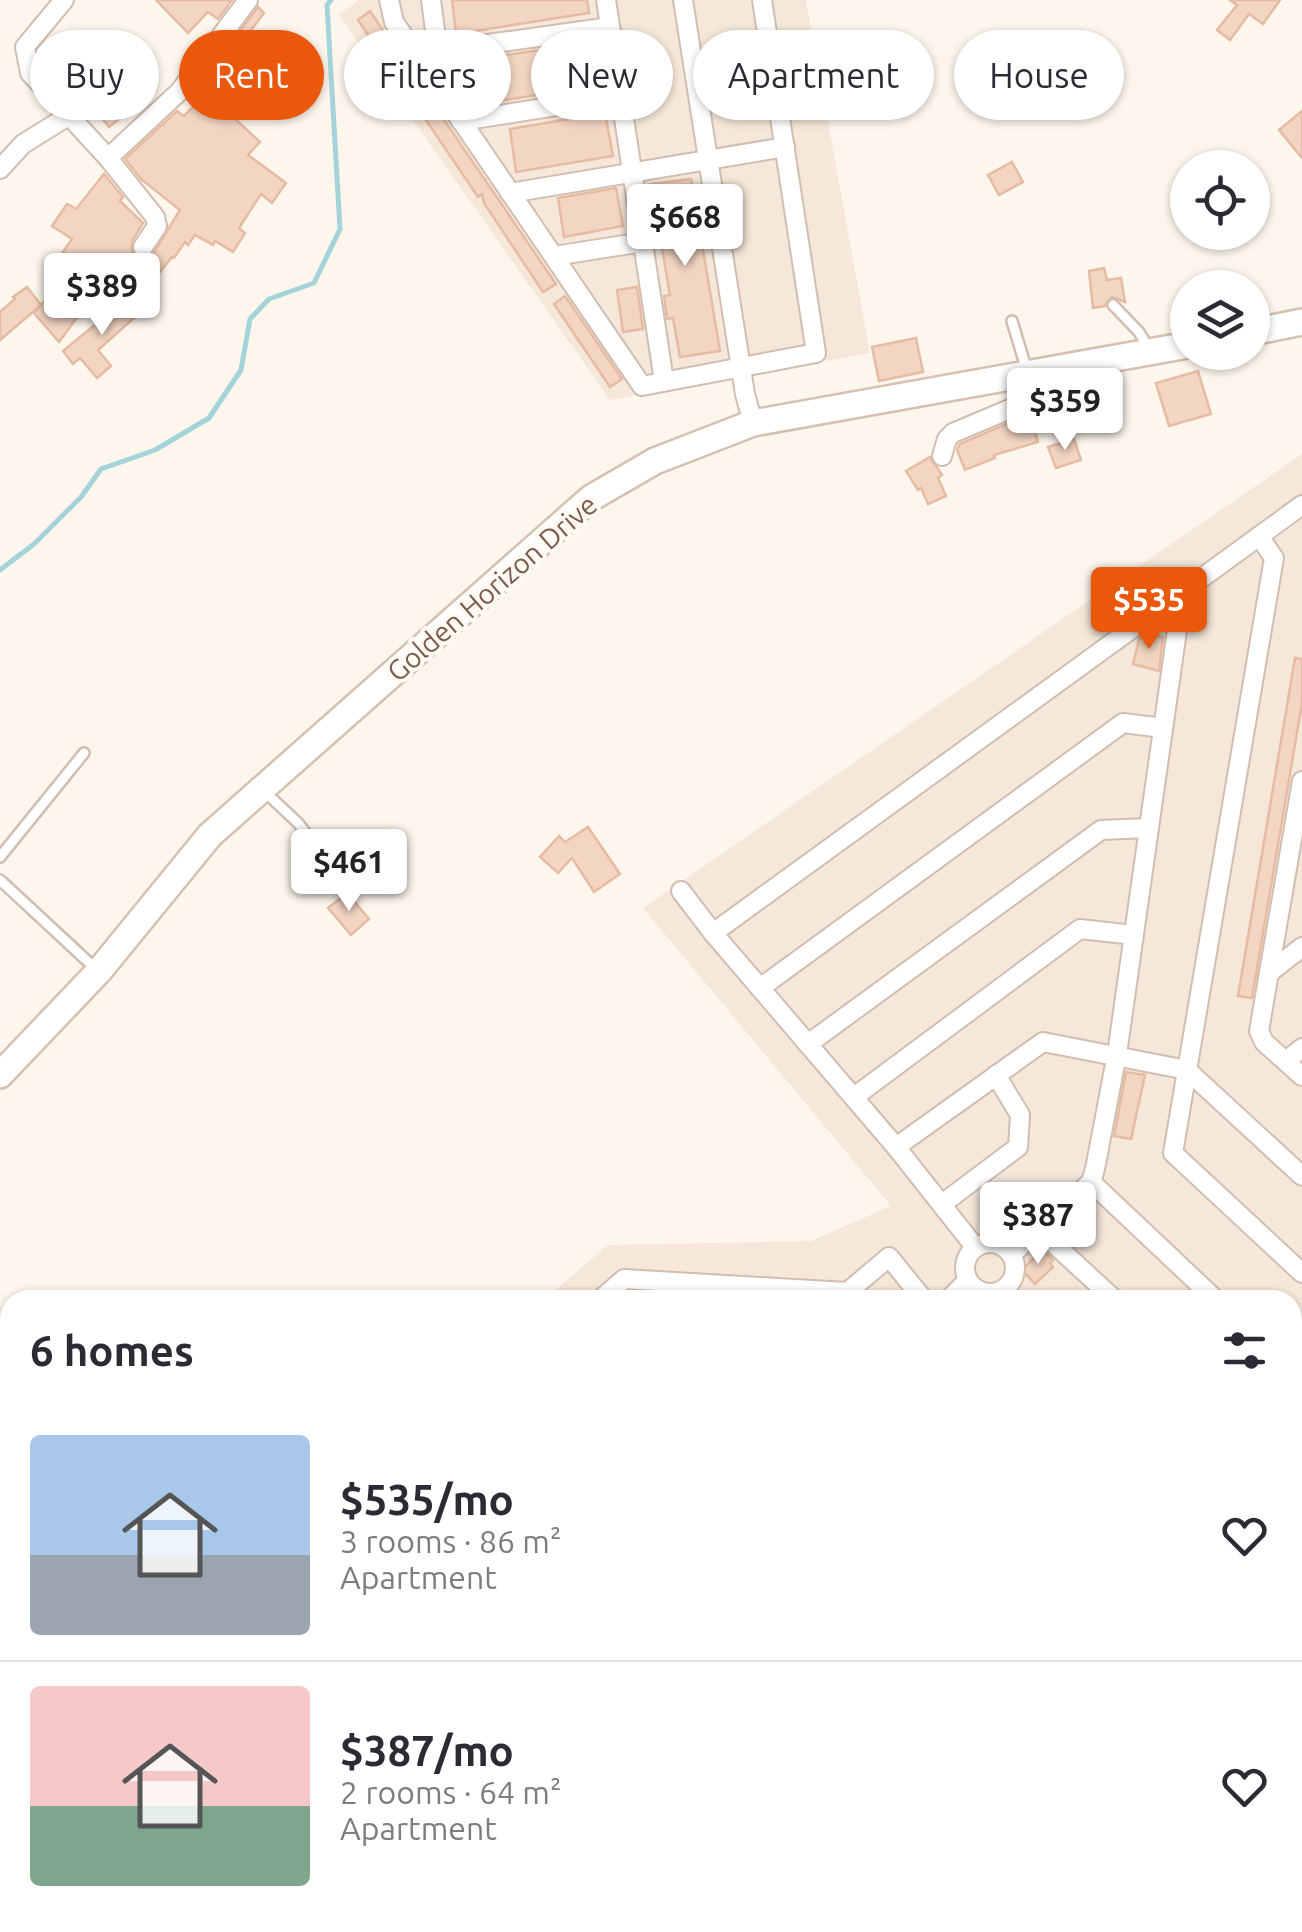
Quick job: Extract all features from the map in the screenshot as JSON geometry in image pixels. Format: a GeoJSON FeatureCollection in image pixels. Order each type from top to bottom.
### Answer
{"type":"FeatureCollection","features":[{"type":"Feature","properties":{"kind":"street"},"geometry":{"type":"LineString","coordinates":[[39,30],[64,0]]}},
{"type":"Feature","properties":{"kind":"street"},"geometry":{"type":"LineString","coordinates":[[108,158],[180,90],[248,0]]}},
{"type":"Feature","properties":{"kind":"street"},"geometry":{"type":"LineString","coordinates":[[389,0],[399,30]]}},
{"type":"Feature","properties":{"kind":"street"},"geometry":{"type":"LineString","coordinates":[[431,0],[435,30]]}},
{"type":"Feature","properties":{"kind":"street"},"geometry":{"type":"LineString","coordinates":[[606,0],[611,30]]}},
{"type":"Feature","properties":{"kind":"street"},"geometry":{"type":"LineString","coordinates":[[683,0],[753,423]]}},
{"type":"Feature","properties":{"kind":"street"},"geometry":{"type":"LineString","coordinates":[[531,110],[461,121],[642,386],[816,354],[762,0]]}},
{"type":"Feature","properties":{"kind":"street"},"geometry":{"type":"LineString","coordinates":[[511,41],[610,26]]}},
{"type":"Feature","properties":{"kind":"street"},"geometry":{"type":"LineString","coordinates":[[30,41],[25,47],[30,73]]}},
{"type":"Feature","properties":{"kind":"street"},"geometry":{"type":"LineString","coordinates":[[0,169],[23,144],[62,120]]}},
{"type":"Feature","properties":{"kind":"street"},"geometry":{"type":"LineString","coordinates":[[72,120],[155,216],[157,226],[143,247]]}},
{"type":"Feature","properties":{"kind":"street"},"geometry":{"type":"LineString","coordinates":[[624,120],[664,382]]}},
{"type":"Feature","properties":{"kind":"street"},"geometry":{"type":"LineString","coordinates":[[510,193],[784,146]]}},
{"type":"Feature","properties":{"kind":"street"},"geometry":{"type":"LineString","coordinates":[[554,256],[643,242]]}},
{"type":"Feature","properties":{"kind":"street"},"geometry":{"type":"LineString","coordinates":[[1270,330],[1301,326]]}},
{"type":"Feature","properties":{"kind":"street","name":"Golden Horizon Drive"},"geometry":{"type":"LineString","coordinates":[[0,1075],[99,971],[210,834],[591,498],[654,461],[753,423],[1170,348]]}},
{"type":"Feature","properties":{"kind":"street"},"geometry":{"type":"LineString","coordinates":[[942,456],[953,433],[1031,397],[1028,374]]}},
{"type":"Feature","properties":{"kind":"street"},"geometry":{"type":"LineString","coordinates":[[713,932],[1302,505]]}},
{"type":"Feature","properties":{"kind":"street"},"geometry":{"type":"LineString","coordinates":[[1259,536],[1274,558],[1173,1153],[1302,1272]]}},
{"type":"Feature","properties":{"kind":"street"},"geometry":{"type":"LineString","coordinates":[[1012,1254],[1091,1182],[1117,1054],[1182,595]]}},
{"type":"Feature","properties":{"kind":"street"},"geometry":{"type":"LineString","coordinates":[[760,988],[1123,723],[1163,728]]}},
{"type":"Feature","properties":{"kind":"street"},"geometry":{"type":"LineString","coordinates":[[1302,781],[1259,1030],[1264,1042],[1302,1076]]}},
{"type":"Feature","properties":{"kind":"street"},"geometry":{"type":"LineString","coordinates":[[808,1044],[1102,830],[1149,828]]}},
{"type":"Feature","properties":{"kind":"street"},"geometry":{"type":"LineString","coordinates":[[681,891],[976,1248]]}},
{"type":"Feature","properties":{"kind":"street"},"geometry":{"type":"LineString","coordinates":[[854,1097],[1080,929],[1134,935]]}},
{"type":"Feature","properties":{"kind":"street"},"geometry":{"type":"LineString","coordinates":[[1268,972],[1302,947]]}},
{"type":"Feature","properties":{"kind":"street"},"geometry":{"type":"LineString","coordinates":[[896,1147],[1043,1042],[1187,1070],[1302,1176]]}},
{"type":"Feature","properties":{"kind":"street"},"geometry":{"type":"LineString","coordinates":[[1286,1061],[1302,1048]]}},
{"type":"Feature","properties":{"kind":"street"},"geometry":{"type":"LineString","coordinates":[[942,1204],[1018,1148],[1020,1115],[996,1076]]}},
{"type":"Feature","properties":{"kind":"street"},"geometry":{"type":"LineString","coordinates":[[1091,1182],[1205,1290]]}},
{"type":"Feature","properties":{"kind":"street"},"geometry":{"type":"LineString","coordinates":[[1039,1230],[1104,1290]]}},
{"type":"Feature","properties":{"kind":"street"},"geometry":{"type":"LineString","coordinates":[[977,1290],[968,1280],[966,1259],[976,1248],[991,1243],[1012,1254],[1016,1262],[1014,1280],[1003,1290]]}},
{"type":"Feature","properties":{"kind":"street"},"geometry":{"type":"LineString","coordinates":[[849,1290],[889,1257],[916,1290]]}},
{"type":"Feature","properties":{"kind":"street"},"geometry":{"type":"LineString","coordinates":[[611,1290],[624,1279],[769,1290]]}},
{"type":"Feature","properties":{"kind":"street"},"geometry":{"type":"LineString","coordinates":[[648,1280],[656,1290]]}},
{"type":"Feature","properties":{"kind":"street"},"geometry":{"type":"LineString","coordinates":[[958,1290],[968,1280]]}},
{"type":"Feature","properties":{"kind":"lane"},"geometry":{"type":"LineString","coordinates":[[1113,305],[1139,332],[1151,352]]}},
{"type":"Feature","properties":{"kind":"lane"},"geometry":{"type":"LineString","coordinates":[[1012,321],[1028,374]]}},
{"type":"Feature","properties":{"kind":"lane"},"geometry":{"type":"LineString","coordinates":[[0,857],[84,753]]}},
{"type":"Feature","properties":{"kind":"lane"},"geometry":{"type":"LineString","coordinates":[[262,789],[298,822],[346,884]]}},
{"type":"Feature","properties":{"kind":"lane"},"geometry":{"type":"LineString","coordinates":[[0,880],[99,971]]}},
{"type":"Feature","properties":{"kind":"shaded area"},"geometry":{"type":"Polygon","coordinates":[[[359,0],[806,0],[811,30],[693,30],[693,120],[828,120],[870,353],[610,400],[413,120],[511,120],[511,30],[350,30],[339,15],[359,0]]]}},
{"type":"Feature","properties":{"kind":"shaded area"},"geometry":{"type":"Polygon","coordinates":[[[1302,454],[1302,1290],[556,1290],[608,1245],[811,1241],[891,1206],[643,908],[1302,454]]]}},
{"type":"Feature","properties":{"kind":"building"},"geometry":{"type":"Polygon","coordinates":[[[156,0],[232,0],[218,19],[208,12],[191,30],[185,30],[156,0]]]}},
{"type":"Feature","properties":{"kind":"building"},"geometry":{"type":"Polygon","coordinates":[[[452,0],[587,0],[589,13],[481,30],[456,30],[452,0]]]}},
{"type":"Feature","properties":{"kind":"building"},"geometry":{"type":"Polygon","coordinates":[[[1230,0],[1280,0],[1263,24],[1249,14],[1230,40],[1217,30],[1237,5],[1230,0]]]}},
{"type":"Feature","properties":{"kind":"building"},"geometry":{"type":"Polygon","coordinates":[[[258,7],[264,13],[251,30],[241,30],[258,7]]]}},
{"type":"Feature","properties":{"kind":"building"},"geometry":{"type":"Polygon","coordinates":[[[370,11],[383,30],[365,30],[358,20],[370,11]]]}},
{"type":"Feature","properties":{"kind":"building"},"geometry":{"type":"Polygon","coordinates":[[[531,51],[531,96],[511,99],[511,54],[531,51]]]}},
{"type":"Feature","properties":{"kind":"building"},"geometry":{"type":"Polygon","coordinates":[[[177,111],[179,120],[236,120],[260,142],[248,155],[286,183],[272,203],[261,194],[239,228],[245,233],[233,252],[195,235],[147,288],[116,264],[87,298],[89,301],[59,342],[34,313],[40,306],[0,340],[0,312],[13,297],[27,287],[41,305],[70,272],[56,262],[72,239],[52,226],[67,204],[76,209],[104,174],[123,197],[120,201],[143,223],[132,241],[132,253],[143,259],[153,254],[180,210],[141,179],[125,159],[177,111]]]}},
{"type":"Feature","properties":{"kind":"building"},"geometry":{"type":"Polygon","coordinates":[[[1302,111],[1302,158],[1279,130],[1302,111]]]}},
{"type":"Feature","properties":{"kind":"building"},"geometry":{"type":"Polygon","coordinates":[[[426,120],[444,120],[556,284],[543,292],[484,203],[482,194],[478,197],[426,120]]]}},
{"type":"Feature","properties":{"kind":"building"},"geometry":{"type":"Polygon","coordinates":[[[563,120],[606,120],[613,156],[516,172],[510,129],[563,120]]]}},
{"type":"Feature","properties":{"kind":"building"},"geometry":{"type":"Polygon","coordinates":[[[1012,162],[1023,182],[999,195],[988,175],[1012,162]]]}},
{"type":"Feature","properties":{"kind":"building"},"geometry":{"type":"Polygon","coordinates":[[[691,179],[720,351],[680,357],[673,318],[667,319],[664,296],[670,295],[651,184],[691,179]]]}},
{"type":"Feature","properties":{"kind":"building"},"geometry":{"type":"Polygon","coordinates":[[[616,188],[623,226],[564,237],[558,198],[616,188]]]}},
{"type":"Feature","properties":{"kind":"building"},"geometry":{"type":"Polygon","coordinates":[[[1104,268],[1107,280],[1121,278],[1125,302],[1112,297],[1105,306],[1093,308],[1089,271],[1104,268]]]}},
{"type":"Feature","properties":{"kind":"building"},"geometry":{"type":"Polygon","coordinates":[[[637,287],[643,329],[623,332],[617,290],[637,287]]]}},
{"type":"Feature","properties":{"kind":"building"},"geometry":{"type":"Polygon","coordinates":[[[565,296],[622,379],[610,387],[554,304],[565,296]]]}},
{"type":"Feature","properties":{"kind":"building"},"geometry":{"type":"Polygon","coordinates":[[[129,297],[142,311],[98,350],[111,366],[97,378],[80,358],[73,364],[63,351],[129,297]]]}},
{"type":"Feature","properties":{"kind":"building"},"geometry":{"type":"Polygon","coordinates":[[[916,338],[923,372],[879,381],[872,347],[916,338]]]}},
{"type":"Feature","properties":{"kind":"building"},"geometry":{"type":"Polygon","coordinates":[[[1198,371],[1211,414],[1169,426],[1156,383],[1198,371]]]}},
{"type":"Feature","properties":{"kind":"building"},"geometry":{"type":"Polygon","coordinates":[[[1030,414],[1038,442],[994,455],[995,458],[965,470],[957,450],[960,444],[1030,414]]]}},
{"type":"Feature","properties":{"kind":"building"},"geometry":{"type":"Polygon","coordinates":[[[1074,439],[1081,460],[1056,468],[1048,447],[1074,439]]]}},
{"type":"Feature","properties":{"kind":"building"},"geometry":{"type":"Polygon","coordinates":[[[930,457],[942,475],[938,478],[946,496],[928,504],[921,488],[918,490],[906,471],[930,457]]]}},
{"type":"Feature","properties":{"kind":"building"},"geometry":{"type":"Polygon","coordinates":[[[1147,633],[1163,637],[1159,671],[1133,664],[1139,639],[1147,633]]]}},
{"type":"Feature","properties":{"kind":"building"},"geometry":{"type":"Polygon","coordinates":[[[1295,658],[1302,659],[1302,703],[1252,998],[1238,996],[1295,658]]]}},
{"type":"Feature","properties":{"kind":"building"},"geometry":{"type":"Polygon","coordinates":[[[588,827],[620,874],[594,892],[572,858],[558,873],[540,857],[559,836],[565,842],[588,827]]]}},
{"type":"Feature","properties":{"kind":"building"},"geometry":{"type":"Polygon","coordinates":[[[347,893],[369,919],[351,935],[328,908],[347,893]]]}},
{"type":"Feature","properties":{"kind":"building"},"geometry":{"type":"Polygon","coordinates":[[[1126,1072],[1145,1075],[1131,1139],[1114,1136],[1126,1072]]]}},
{"type":"Feature","properties":{"kind":"building"},"geometry":{"type":"Polygon","coordinates":[[[1042,1250],[1053,1260],[1053,1267],[1035,1284],[1022,1270],[1042,1250]]]}},
{"type":"Feature","properties":{"kind":"waterway"},"geometry":{"type":"LineString","coordinates":[[0,570],[34,544],[81,497],[101,469],[155,450],[209,418],[241,370],[250,319],[269,299],[314,283],[340,229],[327,5],[331,0]]}}]}
